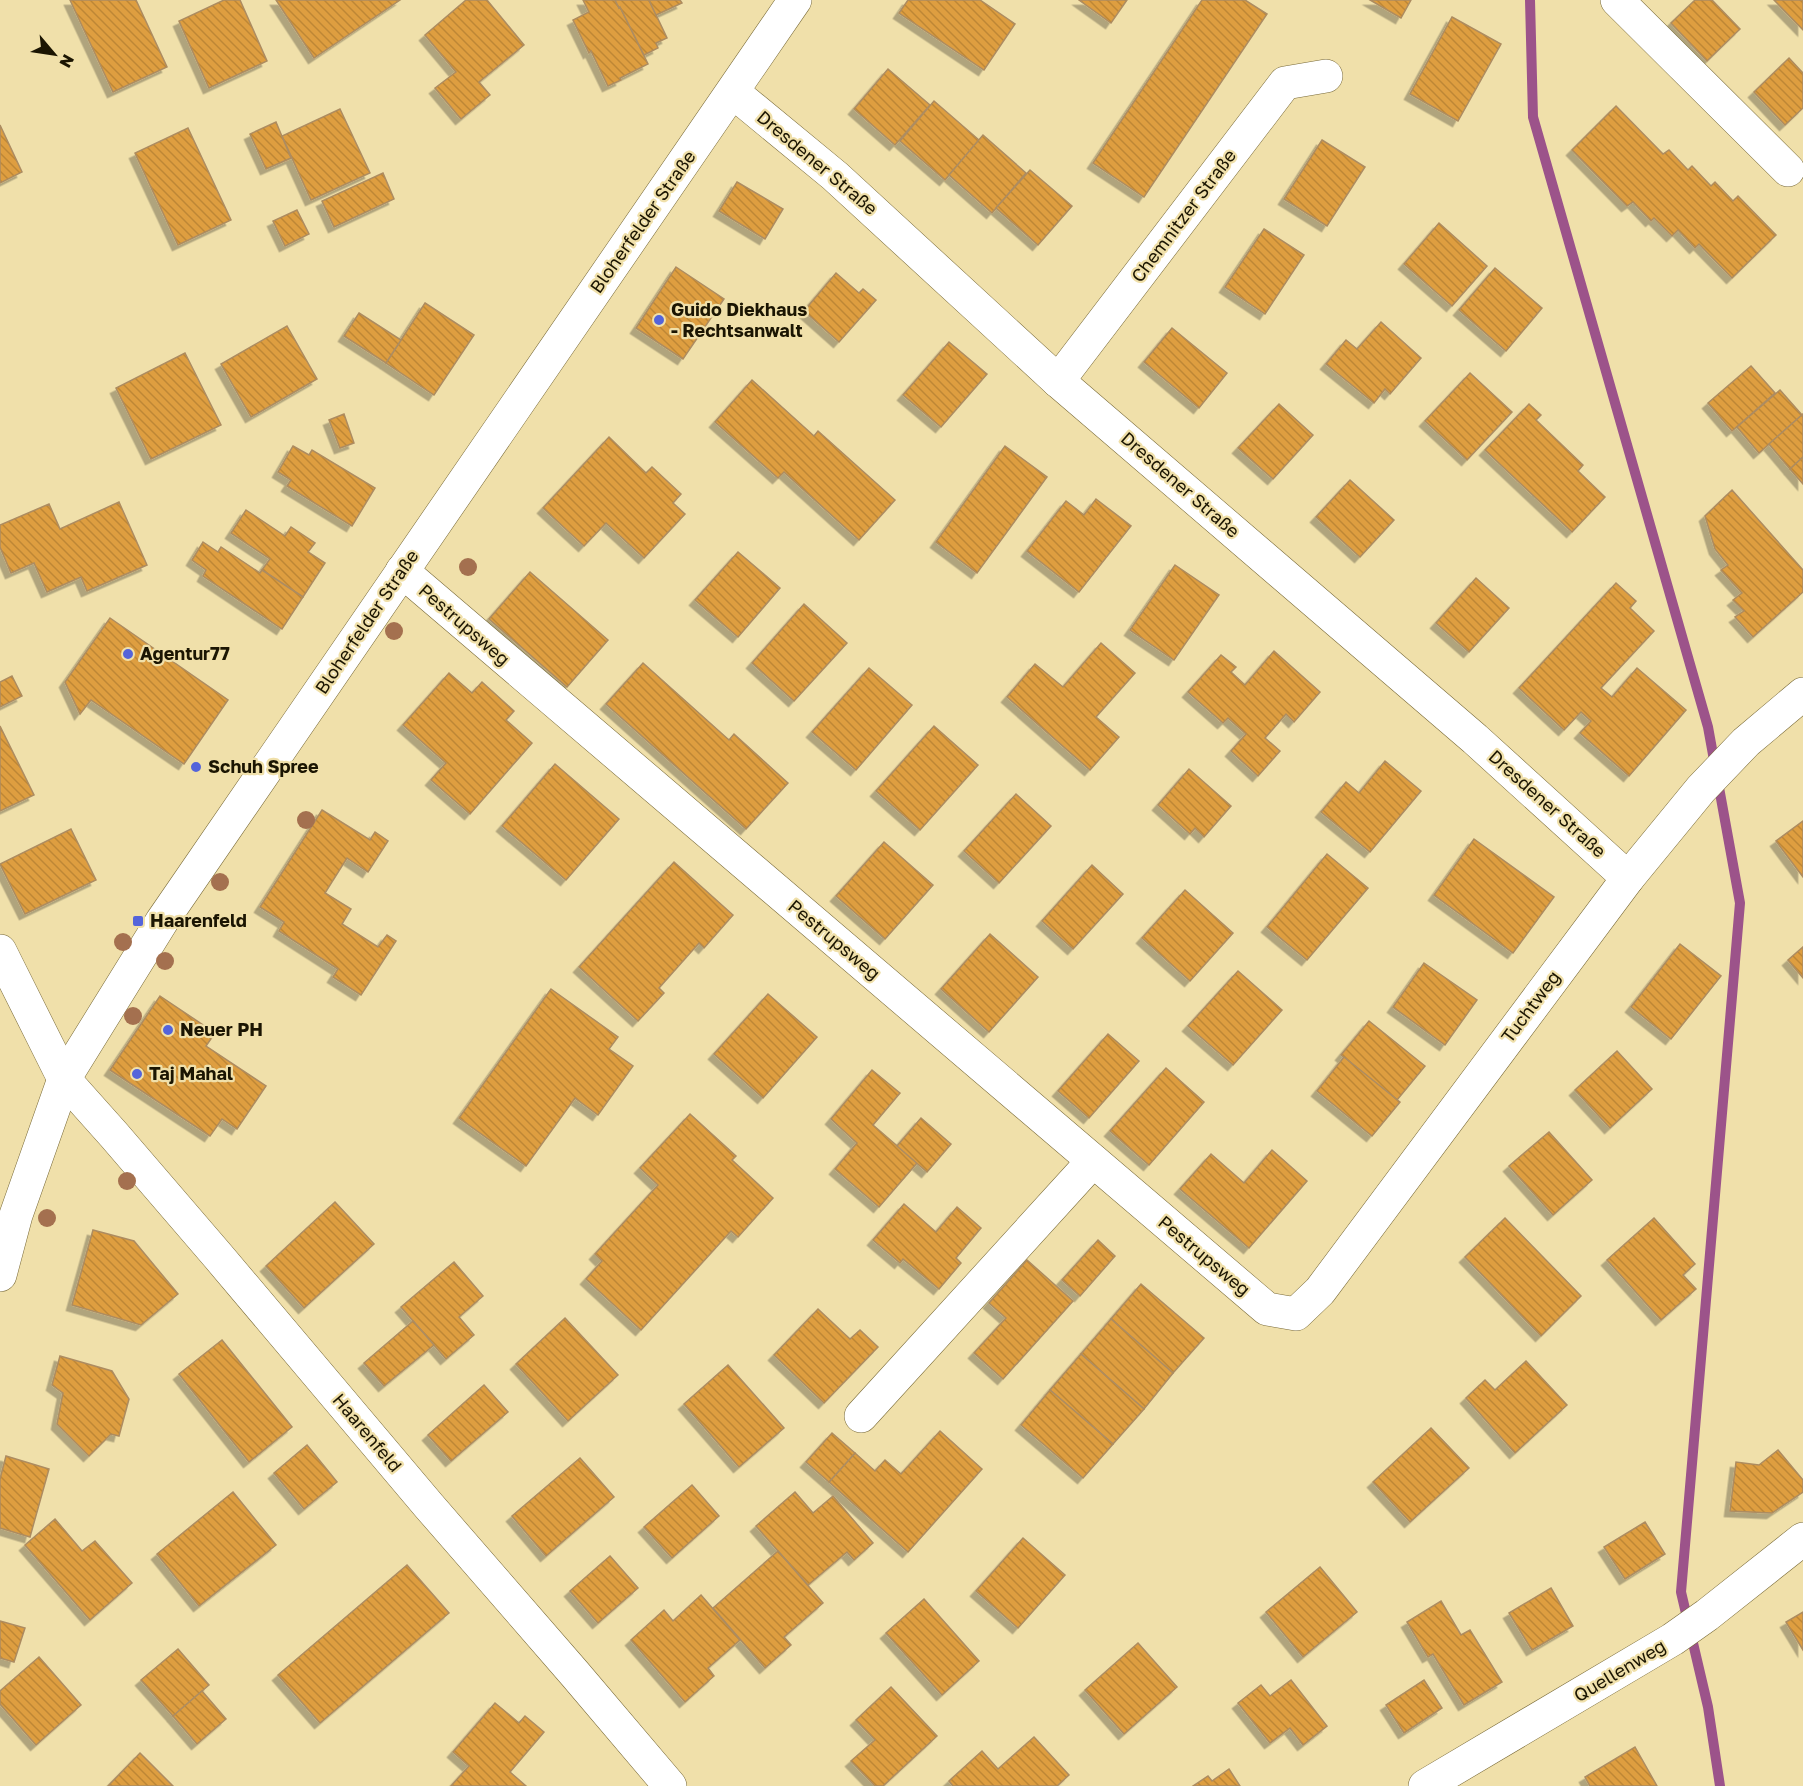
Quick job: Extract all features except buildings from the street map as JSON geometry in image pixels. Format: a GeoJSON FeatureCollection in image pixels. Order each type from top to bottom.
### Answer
{"type":"FeatureCollection","features":[{"type":"Feature","properties":{"kind":"street","name":"Bloherfelder Straße"},"geometry":{"type":"LineString","coordinates":[[0,1275],[16,1215],[64,1079],[162,921],[795,0]]}},
{"type":"Feature","properties":{"kind":"street"},"geometry":{"type":"LineString","coordinates":[[1617,0],[1788,170]]}},
{"type":"Feature","properties":{"kind":"street","name":"Chemnitzer Straße"},"geometry":{"type":"LineString","coordinates":[[1058,381],[1285,83],[1326,76]]}},
{"type":"Feature","properties":{"kind":"street","name":"Dresdener Straße"},"geometry":{"type":"LineString","coordinates":[[733,92],[835,176],[1058,381],[1475,739],[1628,878]]}},
{"type":"Feature","properties":{"kind":"street","name":"Pestrupsweg"},"geometry":{"type":"LineString","coordinates":[[402,571],[1267,1309]]}},
{"type":"Feature","properties":{"kind":"street","name":"Tuchtweg"},"geometry":{"type":"LineString","coordinates":[[1267,1309],[1296,1314],[1320,1291],[1628,878],[1701,789],[1746,742],[1803,694]]}},
{"type":"Feature","properties":{"kind":"street","name":"Haarenfeld"},"geometry":{"type":"LineString","coordinates":[[0,951],[64,1079],[670,1786]]}},
{"type":"Feature","properties":{"kind":"street"},"geometry":{"type":"LineString","coordinates":[[861,1416],[1093,1161]]}},
{"type":"Feature","properties":{"kind":"street","name":"Quellenweg"},"geometry":{"type":"LineString","coordinates":[[1425,1786],[1673,1639],[1707,1616],[1803,1539]]}},
{"type":"Feature","properties":{"kind":"waterway"},"geometry":{"type":"LineString","coordinates":[[1530,0],[1533,117],[1708,727],[1740,903],[1681,1592],[1708,1707],[1720,1786]]}},
{"type":"Feature","properties":{"kind":"place","name":"Guido Diekhaus - Rechtsanwalt"},"geometry":{"type":"Point","coordinates":[659,320]}},
{"type":"Feature","properties":{"kind":"place","name":"Agentur77"},"geometry":{"type":"Point","coordinates":[128,654]}},
{"type":"Feature","properties":{"kind":"place","name":"Schuh Spree"},"geometry":{"type":"Point","coordinates":[196,767]}},
{"type":"Feature","properties":{"kind":"place","name":"Haarenfeld"},"geometry":{"type":"Point","coordinates":[138,921]}},
{"type":"Feature","properties":{"kind":"place","name":"Neuer PH"},"geometry":{"type":"Point","coordinates":[168,1030]}},
{"type":"Feature","properties":{"kind":"place","name":"Taj Mahal"},"geometry":{"type":"Point","coordinates":[137,1074]}}]}
